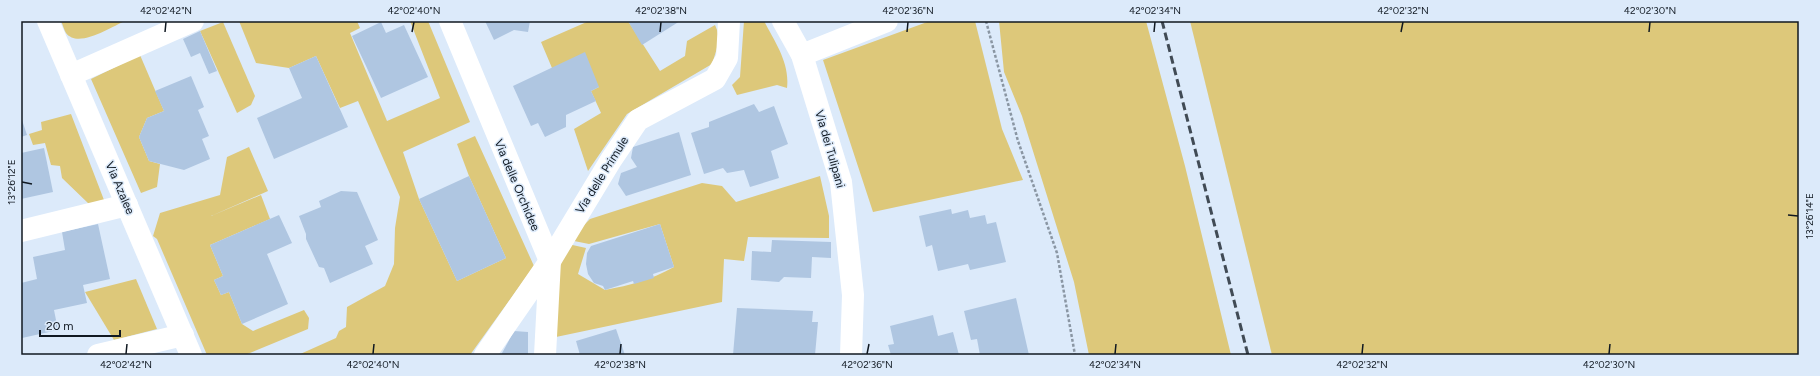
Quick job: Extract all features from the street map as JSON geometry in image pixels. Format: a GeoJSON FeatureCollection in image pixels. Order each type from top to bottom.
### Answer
{"type":"FeatureCollection","features":[{"type":"Feature","properties":{"kind":"street","name":"Via Azalee"},"geometry":{"type":"LineString","coordinates":[[48,21],[187,345]]}},
{"type":"Feature","properties":{"kind":"street"},"geometry":{"type":"LineString","coordinates":[[71,75],[193,21]]}},
{"type":"Feature","properties":{"kind":"street","name":"Via delle Orchidee"},"geometry":{"type":"LineString","coordinates":[[450,21],[550,261],[545,355]]}},
{"type":"Feature","properties":{"kind":"street","name":"Via delle Primule"},"geometry":{"type":"LineString","coordinates":[[485,355],[550,261],[610,160],[638,120],[715,79],[727,58],[729,21]]}},
{"type":"Feature","properties":{"kind":"street","name":"Via dei Tulipani"},"geometry":{"type":"LineString","coordinates":[[783,21],[802,55],[841,182],[853,295],[851,355]]}},
{"type":"Feature","properties":{"kind":"street"},"geometry":{"type":"LineString","coordinates":[[802,55],[887,21]]}},
{"type":"Feature","properties":{"kind":"street"},"geometry":{"type":"LineString","coordinates":[[21,231],[127,205]]}},
{"type":"Feature","properties":{"kind":"street"},"geometry":{"type":"LineString","coordinates":[[98,355],[187,345]]}},
{"type":"Feature","properties":{"kind":"path"},"geometry":{"type":"LineString","coordinates":[[986,21],[1018,141],[1057,253],[1075,355]]}},
{"type":"Feature","properties":{"kind":"shaded area"},"geometry":{"type":"Polygon","coordinates":[[[61,21],[125,21],[103,32],[78,39],[71,37],[66,33],[61,21]]]}},
{"type":"Feature","properties":{"kind":"shaded area"},"geometry":{"type":"Polygon","coordinates":[[[239,21],[357,21],[360,28],[350,33],[387,121],[440,98],[410,21],[428,21],[470,122],[403,152],[419,199],[457,281],[506,258],[469,176],[457,144],[475,136],[534,266],[470,355],[298,355],[336,338],[339,331],[346,327],[347,307],[385,286],[394,264],[395,228],[400,197],[358,101],[340,108],[316,56],[289,68],[256,63],[239,21]]]}},
{"type":"Feature","properties":{"kind":"shaded area"},"geometry":{"type":"Polygon","coordinates":[[[589,21],[628,21],[660,71],[685,56],[687,41],[715,25],[718,40],[717,49],[712,64],[627,114],[588,171],[574,129],[601,113],[591,91],[599,87],[552,68],[541,42],[589,21]]]}},
{"type":"Feature","properties":{"kind":"shaded area"},"geometry":{"type":"Polygon","coordinates":[[[744,21],[764,21],[784,61],[787,88],[777,85],[737,95],[732,85],[740,77],[744,21]]]}},
{"type":"Feature","properties":{"kind":"shaded area"},"geometry":{"type":"Polygon","coordinates":[[[930,21],[975,21],[1002,129],[1023,180],[873,212],[823,60],[930,21]]]}},
{"type":"Feature","properties":{"kind":"shaded area"},"geometry":{"type":"Polygon","coordinates":[[[999,21],[1146,21],[1185,166],[1231,355],[1089,355],[1074,282],[1022,116],[1004,72],[999,21]]]}},
{"type":"Feature","properties":{"kind":"shaded area"},"geometry":{"type":"Polygon","coordinates":[[[1190,21],[1799,21],[1799,355],[1272,355],[1190,21]]]}},
{"type":"Feature","properties":{"kind":"shaded area"},"geometry":{"type":"Polygon","coordinates":[[[223,22],[255,96],[251,105],[237,113],[200,31],[223,22]]]}},
{"type":"Feature","properties":{"kind":"shaded area"},"geometry":{"type":"Polygon","coordinates":[[[140,55],[164,111],[147,118],[139,137],[149,161],[160,164],[157,187],[141,193],[91,79],[140,55]]]}},
{"type":"Feature","properties":{"kind":"shaded area"},"geometry":{"type":"Polygon","coordinates":[[[71,114],[104,200],[89,204],[62,178],[60,166],[51,165],[45,143],[33,145],[29,134],[42,130],[41,122],[71,114]]]}},
{"type":"Feature","properties":{"kind":"shaded area"},"geometry":{"type":"Polygon","coordinates":[[[249,147],[268,191],[211,216],[261,195],[270,219],[210,245],[223,276],[214,280],[221,295],[229,292],[242,324],[253,331],[304,310],[309,318],[308,329],[245,355],[207,355],[157,239],[153,236],[160,213],[220,195],[227,157],[249,147]]]}},
{"type":"Feature","properties":{"kind":"shaded area"},"geometry":{"type":"Polygon","coordinates":[[[820,176],[829,216],[829,238],[748,237],[744,261],[724,259],[722,302],[556,337],[557,265],[568,244],[586,248],[578,274],[605,290],[640,282],[674,267],[660,224],[589,244],[569,240],[590,219],[702,183],[722,186],[736,202],[820,176]]]}},
{"type":"Feature","properties":{"kind":"shaded area"},"geometry":{"type":"Polygon","coordinates":[[[136,279],[157,329],[114,340],[85,292],[136,279]]]}},
{"type":"Feature","properties":{"kind":"building"},"geometry":{"type":"Polygon","coordinates":[[[485,21],[530,21],[528,32],[514,30],[494,40],[485,21]]]}},
{"type":"Feature","properties":{"kind":"building"},"geometry":{"type":"Polygon","coordinates":[[[628,21],[680,21],[642,45],[628,21]]]}},
{"type":"Feature","properties":{"kind":"building"},"geometry":{"type":"Polygon","coordinates":[[[381,22],[386,33],[404,25],[428,77],[381,98],[352,36],[381,22]]]}},
{"type":"Feature","properties":{"kind":"building"},"geometry":{"type":"Polygon","coordinates":[[[200,31],[217,71],[209,74],[200,53],[191,57],[183,39],[200,31]]]}},
{"type":"Feature","properties":{"kind":"building"},"geometry":{"type":"Polygon","coordinates":[[[585,52],[599,87],[591,91],[596,101],[566,115],[566,127],[545,137],[538,123],[531,126],[513,86],[585,52]]]}},
{"type":"Feature","properties":{"kind":"building"},"geometry":{"type":"Polygon","coordinates":[[[316,56],[348,127],[274,159],[257,118],[302,98],[289,68],[316,56]]]}},
{"type":"Feature","properties":{"kind":"building"},"geometry":{"type":"Polygon","coordinates":[[[191,76],[204,107],[198,110],[209,136],[202,139],[210,159],[184,170],[149,161],[139,137],[147,118],[164,111],[155,91],[191,76]]]}},
{"type":"Feature","properties":{"kind":"building"},"geometry":{"type":"Polygon","coordinates":[[[754,104],[759,112],[774,106],[788,144],[771,151],[779,178],[750,187],[744,170],[727,173],[723,168],[704,174],[691,133],[709,127],[709,122],[754,104]]]}},
{"type":"Feature","properties":{"kind":"building"},"geometry":{"type":"Polygon","coordinates":[[[21,117],[27,135],[21,137],[21,117]]]}},
{"type":"Feature","properties":{"kind":"building"},"geometry":{"type":"Polygon","coordinates":[[[679,132],[691,175],[626,196],[618,184],[621,173],[637,167],[631,158],[633,147],[679,132]]]}},
{"type":"Feature","properties":{"kind":"building"},"geometry":{"type":"Polygon","coordinates":[[[44,148],[53,192],[21,199],[21,153],[44,148]]]}},
{"type":"Feature","properties":{"kind":"building"},"geometry":{"type":"Polygon","coordinates":[[[469,176],[506,258],[457,281],[419,199],[469,176]]]}},
{"type":"Feature","properties":{"kind":"building"},"geometry":{"type":"Polygon","coordinates":[[[341,191],[357,192],[378,240],[365,246],[373,264],[330,283],[324,268],[319,267],[306,239],[306,234],[299,216],[321,207],[319,201],[341,191]]]}},
{"type":"Feature","properties":{"kind":"building"},"geometry":{"type":"Polygon","coordinates":[[[951,209],[952,214],[968,210],[970,218],[985,215],[987,224],[996,222],[1006,262],[970,270],[968,264],[938,271],[932,245],[926,247],[919,216],[951,209]]]}},
{"type":"Feature","properties":{"kind":"building"},"geometry":{"type":"Polygon","coordinates":[[[279,215],[292,243],[267,254],[288,304],[242,324],[229,292],[221,295],[214,280],[223,276],[210,245],[279,215]]]}},
{"type":"Feature","properties":{"kind":"building"},"geometry":{"type":"Polygon","coordinates":[[[98,224],[110,279],[83,285],[87,303],[54,310],[58,330],[22,338],[21,283],[37,279],[33,257],[65,250],[62,232],[98,224]]]}},
{"type":"Feature","properties":{"kind":"building"},"geometry":{"type":"Polygon","coordinates":[[[660,224],[674,267],[653,274],[654,278],[634,284],[633,281],[605,290],[603,286],[594,283],[588,274],[586,264],[587,253],[591,246],[660,224]]]}},
{"type":"Feature","properties":{"kind":"building"},"geometry":{"type":"Polygon","coordinates":[[[772,240],[831,242],[831,258],[812,257],[811,278],[784,277],[779,282],[751,280],[752,251],[771,252],[772,240]]]}},
{"type":"Feature","properties":{"kind":"building"},"geometry":{"type":"Polygon","coordinates":[[[1016,298],[1029,355],[980,355],[977,339],[971,340],[964,311],[1016,298]]]}},
{"type":"Feature","properties":{"kind":"building"},"geometry":{"type":"Polygon","coordinates":[[[737,308],[813,311],[812,322],[818,322],[815,355],[733,355],[737,308]]]}},
{"type":"Feature","properties":{"kind":"building"},"geometry":{"type":"Polygon","coordinates":[[[933,315],[938,336],[953,332],[959,355],[891,355],[888,345],[894,344],[890,326],[933,315]]]}},
{"type":"Feature","properties":{"kind":"building"},"geometry":{"type":"Polygon","coordinates":[[[616,329],[625,355],[580,355],[576,341],[616,329]]]}},
{"type":"Feature","properties":{"kind":"building"},"geometry":{"type":"Polygon","coordinates":[[[514,331],[528,332],[528,355],[501,355],[514,331]]]}},
{"type":"Feature","properties":{"kind":"railway"},"geometry":{"type":"LineString","coordinates":[[1162,21],[1248,355]]}}]}
